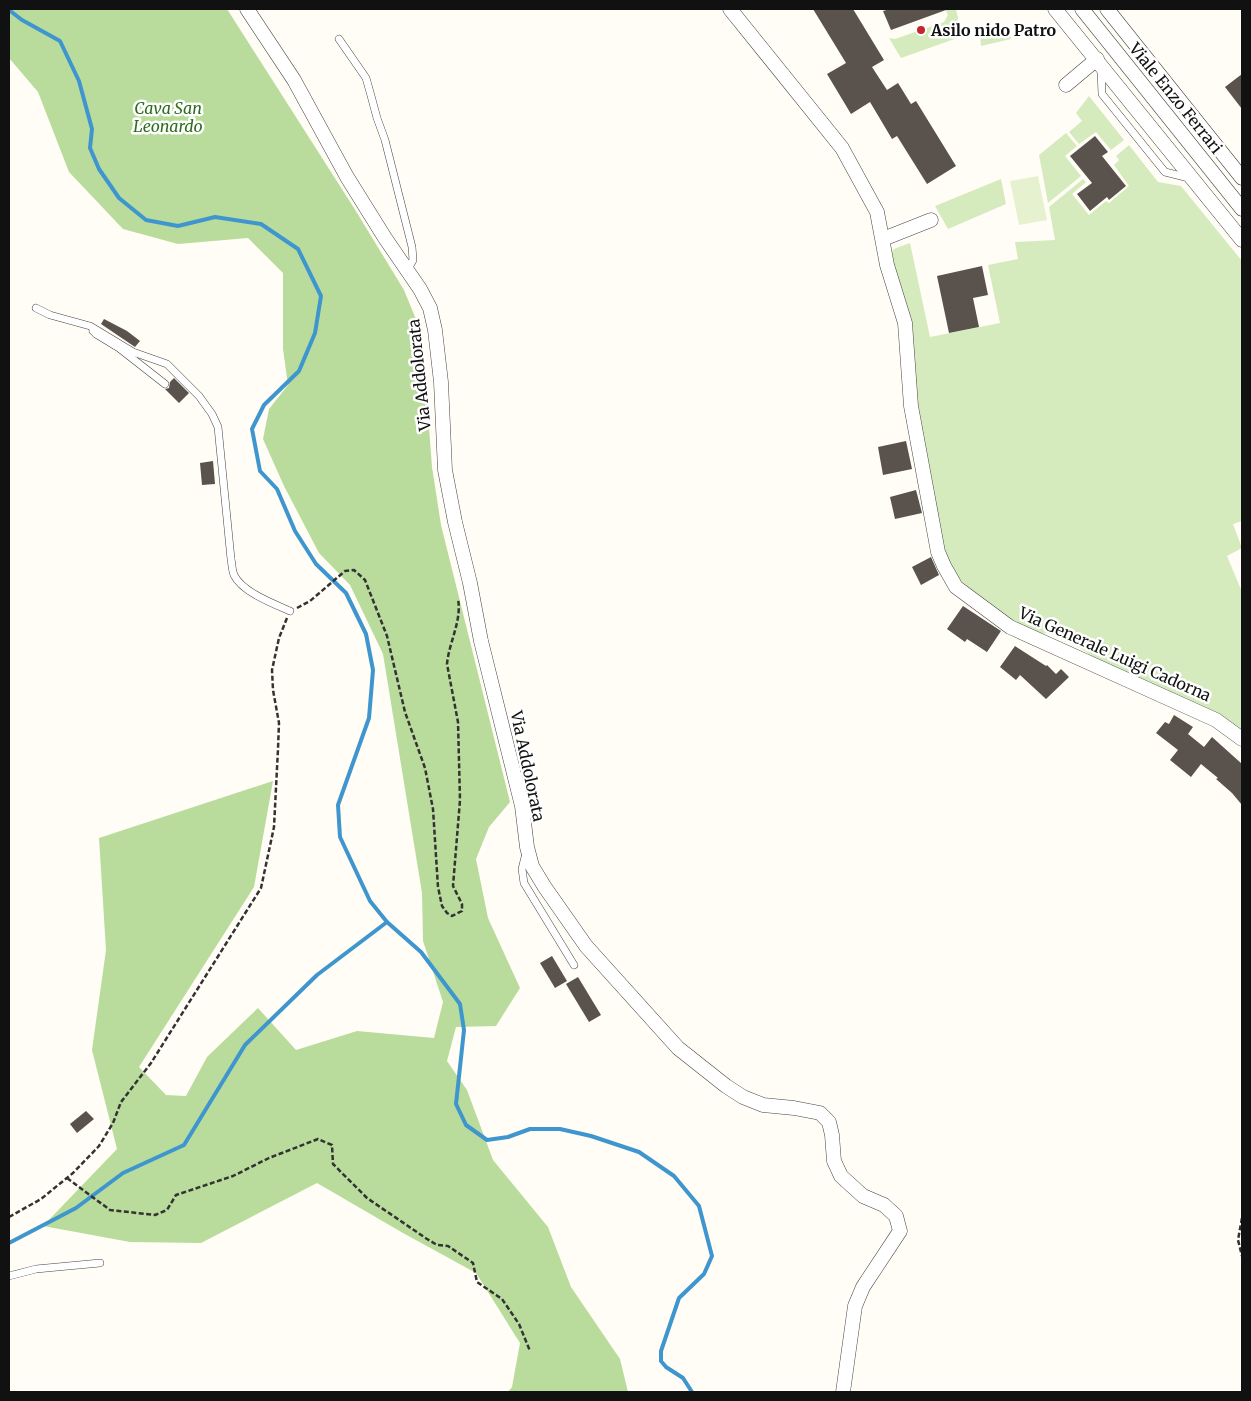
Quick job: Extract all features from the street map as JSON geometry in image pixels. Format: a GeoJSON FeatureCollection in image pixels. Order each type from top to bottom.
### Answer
{"type":"FeatureCollection","features":[{"type":"Feature","properties":{"kind":"street","name":"Via Addolorata"},"geometry":{"type":"LineString","coordinates":[[247,9],[294,80],[347,177],[385,238],[408,269],[430,308],[441,382],[445,470],[481,641],[522,806],[527,847],[532,866],[586,946],[678,1048],[743,1097],[763,1105],[794,1108],[820,1114],[829,1122],[834,1161],[841,1176],[863,1196],[884,1205],[896,1216],[900,1231],[863,1287],[855,1306],[843,1392]]}},
{"type":"Feature","properties":{"kind":"street","name":"Via Generale Luigi Cadorna"},"geometry":{"type":"LineString","coordinates":[[730,9],[842,148],[877,212],[887,265],[905,323],[911,406],[938,552],[956,587],[1010,627],[1216,720],[1242,739]]}},
{"type":"Feature","properties":{"kind":"street"},"geometry":{"type":"LineString","coordinates":[[1055,9],[1242,240]]}},
{"type":"Feature","properties":{"kind":"street","name":"Viale Enzo Ferrari"},"geometry":{"type":"LineString","coordinates":[[1082,9],[1242,209]]}},
{"type":"Feature","properties":{"kind":"street"},"geometry":{"type":"LineString","coordinates":[[1107,9],[1242,178]]}},
{"type":"Feature","properties":{"kind":"street"},"geometry":{"type":"LineString","coordinates":[[1066,85],[1099,62]]}},
{"type":"Feature","properties":{"kind":"street"},"geometry":{"type":"LineString","coordinates":[[883,238],[931,220]]}},
{"type":"Feature","properties":{"kind":"lane"},"geometry":{"type":"LineString","coordinates":[[339,39],[366,78],[376,118],[385,140],[412,247],[413,260],[408,269]]}},
{"type":"Feature","properties":{"kind":"lane"},"geometry":{"type":"LineString","coordinates":[[36,308],[50,315],[90,326],[133,352],[167,364],[199,396],[212,414],[218,427],[234,575],[245,587],[264,600],[290,611]]}},
{"type":"Feature","properties":{"kind":"lane"},"geometry":{"type":"LineString","coordinates":[[90,326],[96,334],[119,348],[165,384]]}},
{"type":"Feature","properties":{"kind":"lane"},"geometry":{"type":"LineString","coordinates":[[527,847],[522,869],[524,883],[574,966]]}},
{"type":"Feature","properties":{"kind":"lane"},"geometry":{"type":"LineString","coordinates":[[9,1276],[36,1269],[100,1263]]}},
{"type":"Feature","properties":{"kind":"path"},"geometry":{"type":"LineString","coordinates":[[9,1217],[41,1199],[67,1178],[99,1146],[113,1123],[120,1102],[151,1062],[261,888],[274,827],[279,723],[273,690],[272,670],[279,638],[290,611],[310,601],[345,571],[354,570],[364,580],[387,636],[405,712],[425,768],[433,809],[438,887],[442,906],[452,916],[462,911],[462,904],[453,886],[460,800],[458,722],[446,664],[460,610],[457,591]]}},
{"type":"Feature","properties":{"kind":"path"},"geometry":{"type":"LineString","coordinates":[[67,1178],[110,1210],[155,1215],[167,1210],[176,1195],[233,1176],[269,1158],[318,1139],[332,1145],[333,1164],[367,1198],[427,1239],[437,1245],[448,1246],[473,1263],[477,1282],[502,1299],[519,1324],[530,1351]]}},
{"type":"Feature","properties":{"kind":"path"},"geometry":{"type":"LineString","coordinates":[[1242,1218],[1238,1240],[1242,1256]]}},
{"type":"Feature","properties":{"kind":"green space","name":"Cava San Leonardo"},"geometry":{"type":"Polygon","coordinates":[[[9,9],[227,9],[404,290],[422,334],[432,467],[441,525],[510,802],[489,827],[476,859],[488,918],[520,988],[496,1026],[456,1027],[447,1061],[467,1090],[493,1160],[548,1227],[571,1287],[620,1359],[628,1392],[508,1392],[512,1387],[520,1343],[476,1273],[317,1183],[201,1243],[130,1242],[43,1226],[117,1149],[92,1050],[106,950],[99,838],[273,781],[254,887],[139,1067],[166,1095],[186,1096],[207,1057],[258,1008],[296,1050],[357,1031],[434,1038],[443,1002],[423,941],[422,893],[383,654],[350,585],[319,553],[284,486],[263,439],[269,409],[288,385],[283,349],[283,273],[248,238],[178,244],[123,229],[69,172],[38,92],[9,58],[9,9]]]}},
{"type":"Feature","properties":{"kind":"green space"},"geometry":{"type":"Polygon","coordinates":[[[945,9],[956,9],[957,24],[963,36],[901,58],[889,38],[895,39],[944,22],[948,15],[945,9]]]}},
{"type":"Feature","properties":{"kind":"green space"},"geometry":{"type":"Polygon","coordinates":[[[1009,29],[1011,39],[981,46],[980,35],[1009,29]]]}},
{"type":"Feature","properties":{"kind":"green space"},"geometry":{"type":"Polygon","coordinates":[[[1089,96],[1124,140],[1111,150],[1096,132],[1079,144],[1069,132],[1082,121],[1076,113],[1089,96]]]}},
{"type":"Feature","properties":{"kind":"green space"},"geometry":{"type":"Polygon","coordinates":[[[1066,133],[1077,146],[1065,156],[1081,176],[1048,203],[1039,155],[1066,133]]]}},
{"type":"Feature","properties":{"kind":"green space"},"geometry":{"type":"Polygon","coordinates":[[[1129,145],[1158,182],[1181,186],[1242,261],[1242,521],[1233,524],[1242,548],[1227,556],[1242,592],[1242,731],[1231,722],[1174,694],[1111,668],[1058,634],[1038,633],[999,615],[956,576],[942,551],[890,254],[894,249],[910,243],[930,337],[1000,323],[988,265],[1018,259],[1015,242],[1055,240],[1049,207],[1083,179],[1086,182],[1072,194],[1089,215],[1106,201],[1109,203],[1129,186],[1114,165],[1119,160],[1116,156],[1129,145]]]}},
{"type":"Feature","properties":{"kind":"green space"},"geometry":{"type":"Polygon","coordinates":[[[1038,176],[1047,220],[1019,225],[1010,181],[1038,176]]]}},
{"type":"Feature","properties":{"kind":"green space"},"geometry":{"type":"Polygon","coordinates":[[[1001,179],[1006,204],[948,229],[935,206],[1001,179]]]}},
{"type":"Feature","properties":{"kind":"building"},"geometry":{"type":"Polygon","coordinates":[[[813,9],[853,9],[884,60],[872,67],[887,90],[898,83],[911,104],[916,101],[956,166],[927,184],[897,136],[892,139],[870,102],[851,114],[827,74],[846,63],[813,9]]]}},
{"type":"Feature","properties":{"kind":"building"},"geometry":{"type":"Polygon","coordinates":[[[890,9],[946,10],[891,30],[883,11],[890,9]]]}},
{"type":"Feature","properties":{"kind":"building"},"geometry":{"type":"Polygon","coordinates":[[[1242,74],[1242,109],[1225,87],[1242,74]]]}},
{"type":"Feature","properties":{"kind":"building"},"geometry":{"type":"Polygon","coordinates":[[[1095,136],[1108,152],[1102,156],[1126,186],[1109,200],[1107,197],[1090,211],[1077,194],[1092,183],[1070,156],[1095,136]]]}},
{"type":"Feature","properties":{"kind":"building"},"geometry":{"type":"Polygon","coordinates":[[[982,266],[988,295],[973,298],[979,327],[949,333],[937,276],[982,266]]]}},
{"type":"Feature","properties":{"kind":"building"},"geometry":{"type":"Polygon","coordinates":[[[104,319],[127,331],[140,341],[135,347],[101,324],[104,319]]]}},
{"type":"Feature","properties":{"kind":"building"},"geometry":{"type":"Polygon","coordinates":[[[174,378],[189,393],[179,403],[165,389],[169,388],[170,382],[174,378]]]}},
{"type":"Feature","properties":{"kind":"building"},"geometry":{"type":"Polygon","coordinates":[[[906,441],[912,469],[883,475],[878,447],[906,441]]]}},
{"type":"Feature","properties":{"kind":"building"},"geometry":{"type":"Polygon","coordinates":[[[213,461],[215,484],[202,485],[200,463],[213,461]]]}},
{"type":"Feature","properties":{"kind":"building"},"geometry":{"type":"Polygon","coordinates":[[[916,490],[922,513],[895,519],[890,497],[916,490]]]}},
{"type":"Feature","properties":{"kind":"building"},"geometry":{"type":"Polygon","coordinates":[[[931,557],[939,575],[921,585],[912,567],[931,557]]]}},
{"type":"Feature","properties":{"kind":"building"},"geometry":{"type":"Polygon","coordinates":[[[963,606],[1001,631],[987,652],[967,639],[965,642],[947,629],[963,606]]]}},
{"type":"Feature","properties":{"kind":"building"},"geometry":{"type":"Polygon","coordinates":[[[1015,646],[1047,665],[1056,674],[1061,669],[1069,677],[1046,699],[1020,675],[1016,680],[1000,667],[1015,646]]]}},
{"type":"Feature","properties":{"kind":"building"},"geometry":{"type":"Polygon","coordinates":[[[1174,715],[1193,727],[1188,734],[1204,747],[1212,737],[1242,764],[1242,805],[1216,779],[1218,778],[1201,764],[1191,777],[1170,760],[1178,750],[1156,733],[1165,722],[1169,724],[1174,715]]]}},
{"type":"Feature","properties":{"kind":"building"},"geometry":{"type":"Polygon","coordinates":[[[552,956],[567,981],[555,988],[540,963],[552,956]]]}},
{"type":"Feature","properties":{"kind":"building"},"geometry":{"type":"Polygon","coordinates":[[[578,977],[601,1015],[589,1022],[566,984],[578,977]]]}},
{"type":"Feature","properties":{"kind":"building"},"geometry":{"type":"Polygon","coordinates":[[[86,1111],[94,1119],[77,1133],[70,1124],[86,1111]]]}},
{"type":"Feature","properties":{"kind":"waterway","name":"Cava San Leonardo"},"geometry":{"type":"LineString","coordinates":[[9,10],[22,20],[60,41],[79,81],[92,129],[90,148],[99,169],[119,198],[146,220],[178,226],[215,217],[261,224],[298,249],[321,296],[315,333],[299,371],[264,405],[252,429],[260,471],[277,489],[295,531],[316,564],[346,593],[366,634],[373,670],[369,718],[338,805],[340,837],[370,901],[387,922],[421,952],[460,1004],[464,1030],[456,1104],[466,1125],[487,1140],[508,1137],[530,1129],[560,1129],[591,1136],[639,1152],[674,1176],[699,1206],[712,1256],[704,1274],[679,1298],[661,1351],[661,1361],[666,1367],[683,1378],[692,1392]]}},
{"type":"Feature","properties":{"kind":"waterway"},"geometry":{"type":"LineString","coordinates":[[9,1243],[76,1208],[123,1173],[184,1145],[245,1045],[317,975],[387,922]]}},
{"type":"Feature","properties":{"kind":"place","name":"Asilo nido Patro"},"geometry":{"type":"Point","coordinates":[921,30]}}]}
